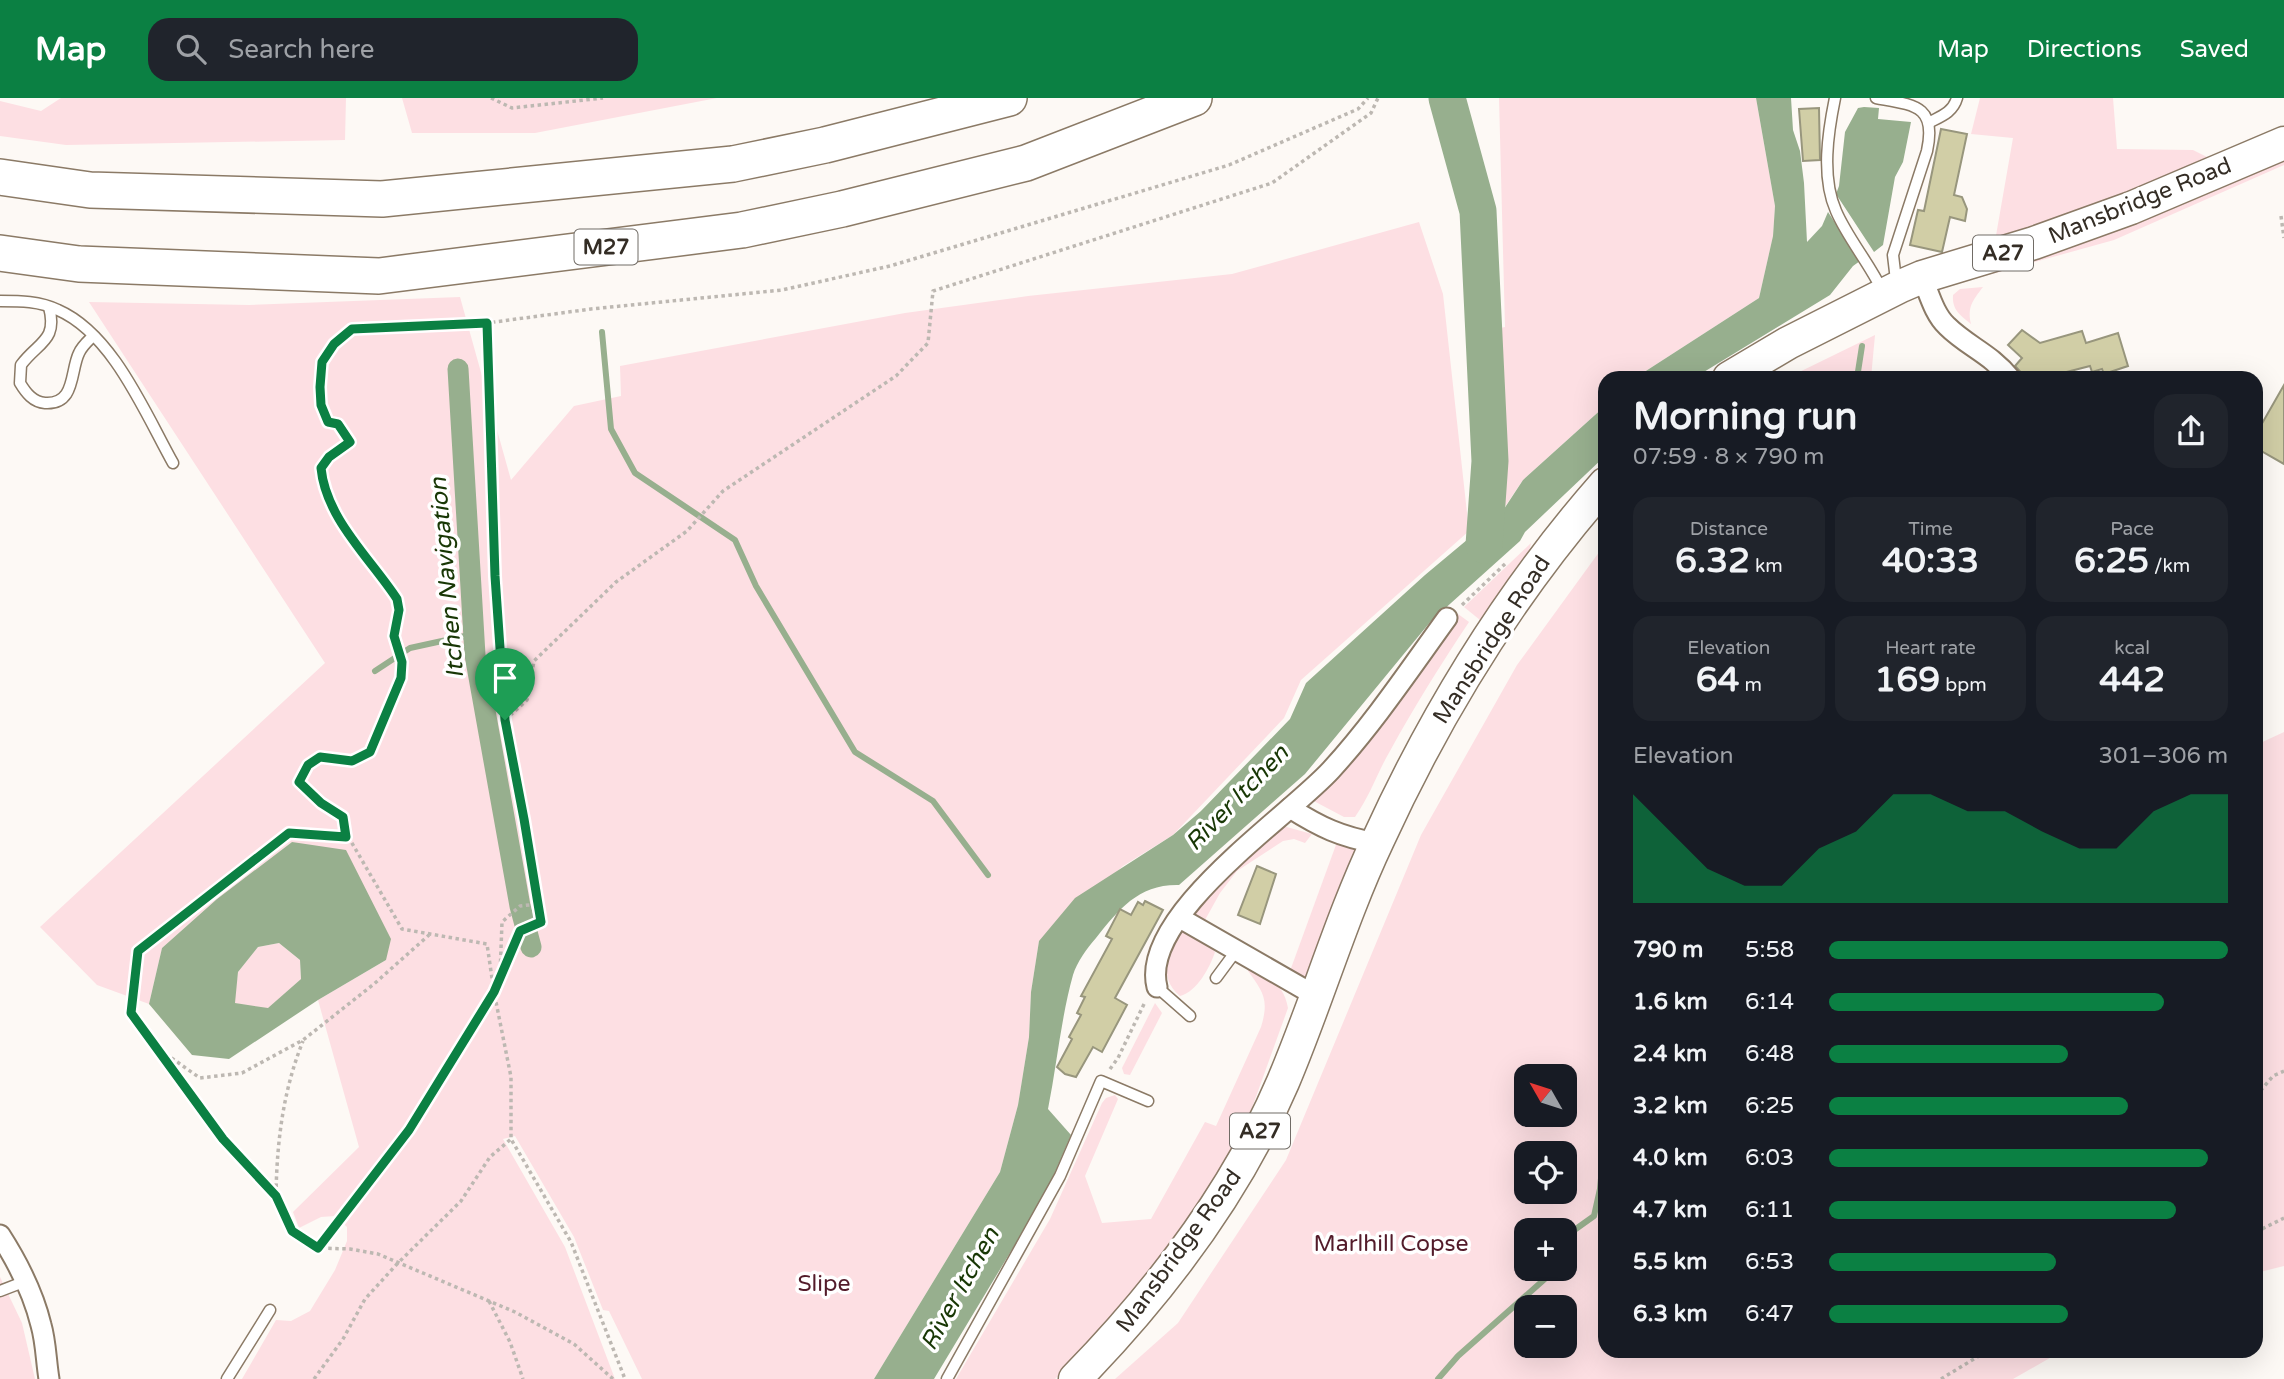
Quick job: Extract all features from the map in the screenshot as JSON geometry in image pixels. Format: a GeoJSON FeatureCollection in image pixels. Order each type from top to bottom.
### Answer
{"type":"FeatureCollection","features":[{"type":"Feature","properties":{"kind":"highway"},"geometry":{"type":"LineString","coordinates":[[0,177],[90,190],[382,199],[733,164],[825,145],[1009,98]]}},
{"type":"Feature","properties":{"kind":"highway","name":"M27"},"geometry":{"type":"LineString","coordinates":[[0,253],[79,264],[379,276],[729,232],[842,209],[1026,163],[1194,98]]}},
{"type":"Feature","properties":{"kind":"main road","name":"Mansbridge Road"},"geometry":{"type":"LineString","coordinates":[[1741,371],[1788,343],[1902,286],[2035,243],[2131,208],[2284,143]]}},
{"type":"Feature","properties":{"kind":"main road","name":"Mansbridge Road"},"geometry":{"type":"LineString","coordinates":[[1075,1379],[1124,1329],[1222,1199],[1255,1142],[1283,1083],[1376,843],[1414,764],[1465,672],[1528,579],[1598,493]]}},
{"type":"Feature","properties":{"kind":"street"},"geometry":{"type":"LineString","coordinates":[[1902,286],[1947,326],[1994,360],[2004,371]]}},
{"type":"Feature","properties":{"kind":"street"},"geometry":{"type":"LineString","coordinates":[[1157,987],[1156,964],[1162,947],[1206,884],[1236,854],[1330,772],[1447,618]]}},
{"type":"Feature","properties":{"kind":"street"},"geometry":{"type":"LineString","coordinates":[[1290,808],[1323,828],[1348,838],[1376,843]]}},
{"type":"Feature","properties":{"kind":"street"},"geometry":{"type":"LineString","coordinates":[[1180,918],[1316,996]]}},
{"type":"Feature","properties":{"kind":"street"},"geometry":{"type":"LineString","coordinates":[[0,1235],[26,1281],[42,1327],[49,1379]]}},
{"type":"Feature","properties":{"kind":"lane"},"geometry":{"type":"LineString","coordinates":[[1835,98],[1829,129],[1828,167],[1831,195],[1839,219],[1870,266],[1902,286]]}},
{"type":"Feature","properties":{"kind":"lane"},"geometry":{"type":"LineString","coordinates":[[1876,98],[1917,108],[1930,122],[1931,135],[1927,151],[1893,255],[1895,272],[1902,286]]}},
{"type":"Feature","properties":{"kind":"lane"},"geometry":{"type":"LineString","coordinates":[[1930,122],[1950,111],[1957,98]]}},
{"type":"Feature","properties":{"kind":"lane"},"geometry":{"type":"LineString","coordinates":[[0,301],[26,301],[49,307],[72,317],[93,335],[107,350],[131,387],[173,463]]}},
{"type":"Feature","properties":{"kind":"lane"},"geometry":{"type":"LineString","coordinates":[[49,307],[52,317],[50,334],[21,365],[20,383],[34,400],[49,403],[63,398],[72,383],[79,350],[93,335]]}},
{"type":"Feature","properties":{"kind":"lane"},"geometry":{"type":"LineString","coordinates":[[1216,978],[1236,951]]}},
{"type":"Feature","properties":{"kind":"lane"},"geometry":{"type":"LineString","coordinates":[[1157,987],[1190,1016]]}},
{"type":"Feature","properties":{"kind":"lane"},"geometry":{"type":"LineString","coordinates":[[947,1379],[1060,1176],[1101,1081],[1148,1101]]}},
{"type":"Feature","properties":{"kind":"lane"},"geometry":{"type":"LineString","coordinates":[[0,1292],[26,1281]]}},
{"type":"Feature","properties":{"kind":"lane"},"geometry":{"type":"LineString","coordinates":[[227,1379],[270,1310]]}},
{"type":"Feature","properties":{"kind":"path"},"geometry":{"type":"LineString","coordinates":[[491,98],[512,108],[603,98]]}},
{"type":"Feature","properties":{"kind":"path"},"geometry":{"type":"LineString","coordinates":[[346,837],[343,817],[321,803],[299,782],[308,765],[320,757],[352,761],[370,752],[401,678],[402,662],[394,636],[399,610],[397,599],[350,535],[334,507],[321,473],[323,464],[329,457],[350,442],[338,424],[328,422],[321,405],[322,362],[334,344],[352,329],[487,323],[591,309],[782,290],[890,265],[1229,165],[1358,109],[1368,98]]}},
{"type":"Feature","properties":{"kind":"path"},"geometry":{"type":"LineString","coordinates":[[505,720],[527,700],[534,661],[616,582],[687,531],[723,491],[896,376],[928,343],[933,291],[1272,183],[1371,113],[1378,98]]}},
{"type":"Feature","properties":{"kind":"path"},"geometry":{"type":"LineString","coordinates":[[2281,216],[2284,237]]}},
{"type":"Feature","properties":{"kind":"path"},"geometry":{"type":"LineString","coordinates":[[318,1248],[409,1130],[494,992],[520,931],[541,922],[505,720],[495,576],[487,323]]}},
{"type":"Feature","properties":{"kind":"path"},"geometry":{"type":"LineString","coordinates":[[614,1379],[574,1344],[488,1299],[378,1254],[350,1249],[318,1248],[292,1231],[276,1196],[223,1139],[131,1013],[138,951],[289,833],[349,838],[402,929],[487,944],[511,1077],[511,1139],[571,1242],[625,1379]]}},
{"type":"Feature","properties":{"kind":"path"},"geometry":{"type":"LineString","coordinates":[[500,978],[502,922],[520,906],[538,904]]}},
{"type":"Feature","properties":{"kind":"path"},"geometry":{"type":"LineString","coordinates":[[156,1047],[200,1078],[242,1073],[303,1040],[374,984],[430,934]]}},
{"type":"Feature","properties":{"kind":"path"},"geometry":{"type":"LineString","coordinates":[[1101,1081],[1118,1058],[1145,1000],[1157,987]]}},
{"type":"Feature","properties":{"kind":"path"},"geometry":{"type":"LineString","coordinates":[[276,1196],[276,1159],[282,1111],[303,1040]]}},
{"type":"Feature","properties":{"kind":"path"},"geometry":{"type":"LineString","coordinates":[[2263,1088],[2273,1076],[2284,1071]]}},
{"type":"Feature","properties":{"kind":"path"},"geometry":{"type":"LineString","coordinates":[[314,1379],[343,1339],[365,1299],[461,1201],[490,1157],[511,1139]]}},
{"type":"Feature","properties":{"kind":"path"},"geometry":{"type":"LineString","coordinates":[[2263,1228],[2284,1218]]}},
{"type":"Feature","properties":{"kind":"path"},"geometry":{"type":"LineString","coordinates":[[488,1299],[510,1342],[523,1379]]}},
{"type":"Feature","properties":{"kind":"path"},"geometry":{"type":"LineString","coordinates":[[1941,1379],[1976,1358]]}},
{"type":"Feature","properties":{"kind":"green space"},"geometry":{"type":"Polygon","coordinates":[[[61,98],[346,98],[345,140],[66,145],[0,136],[0,101],[41,111],[61,98]]]}},
{"type":"Feature","properties":{"kind":"green space"},"geometry":{"type":"Polygon","coordinates":[[[402,98],[717,98],[535,133],[412,133],[402,98]]]}},
{"type":"Feature","properties":{"kind":"green space"},"geometry":{"type":"Polygon","coordinates":[[[1499,98],[1756,98],[1775,206],[1773,236],[1759,298],[1646,371],[1598,371],[1598,412],[1523,480],[1504,508],[1500,508],[1503,485],[1491,330],[1505,327],[1499,98]]]}},
{"type":"Feature","properties":{"kind":"green space"},"geometry":{"type":"Polygon","coordinates":[[[1980,98],[2113,98],[2117,149],[2193,150],[2209,158],[2127,197],[1994,247],[2013,138],[1971,134],[1980,98]]]}},
{"type":"Feature","properties":{"kind":"green space"},"geometry":{"type":"Polygon","coordinates":[[[2284,151],[2284,165],[2114,240],[1952,285],[1955,281],[2284,151]]]}},
{"type":"Feature","properties":{"kind":"green space","name":"Slipe"},"geometry":{"type":"Polygon","coordinates":[[[1419,222],[1443,294],[1469,531],[1301,680],[1284,718],[1173,835],[1123,866],[1039,941],[1031,992],[1029,1037],[1018,1105],[1000,1172],[874,1379],[642,1379],[609,1311],[603,1310],[574,1237],[515,1136],[503,1139],[565,1247],[615,1379],[242,1379],[276,1320],[291,1321],[310,1311],[335,1270],[347,1241],[347,1227],[335,1216],[321,1217],[299,1228],[293,1212],[359,1147],[318,1000],[386,960],[292,842],[217,899],[162,948],[149,1004],[97,985],[40,927],[325,663],[89,302],[249,305],[460,297],[511,480],[574,406],[621,396],[620,366],[905,313],[1028,296],[1232,274],[1419,222]]]}},
{"type":"Feature","properties":{"kind":"green space"},"geometry":{"type":"Polygon","coordinates":[[[1983,287],[1972,304],[1971,324],[1955,308],[1953,295],[1960,289],[1983,287]]]}},
{"type":"Feature","properties":{"kind":"green space"},"geometry":{"type":"Polygon","coordinates":[[[1875,335],[1872,371],[1801,371],[1875,335]]]}},
{"type":"Feature","properties":{"kind":"green space"},"geometry":{"type":"Polygon","coordinates":[[[1531,543],[1529,552],[1480,620],[1464,607],[1531,543]]]}},
{"type":"Feature","properties":{"kind":"green space","name":"Marlhill Copse"},"geometry":{"type":"Polygon","coordinates":[[[1598,554],[1598,1358],[2050,1358],[2013,1379],[1115,1379],[1178,1323],[1286,1160],[1421,835],[1517,665],[1598,554]]]}},
{"type":"Feature","properties":{"kind":"green space"},"geometry":{"type":"Polygon","coordinates":[[[1458,614],[1469,622],[1385,759],[1355,817],[1344,817],[1310,799],[1458,614]]]}},
{"type":"Feature","properties":{"kind":"green space"},"geometry":{"type":"Polygon","coordinates":[[[2284,732],[2284,1266],[2263,1271],[2263,742],[2284,732]]]}},
{"type":"Feature","properties":{"kind":"green space"},"geometry":{"type":"Polygon","coordinates":[[[1283,826],[1312,834],[1305,843],[1294,839],[1283,841],[1237,871],[1220,893],[1205,920],[1192,912],[1209,887],[1283,826]]]}},
{"type":"Feature","properties":{"kind":"green space"},"geometry":{"type":"Polygon","coordinates":[[[1337,842],[1356,849],[1357,855],[1309,979],[1304,979],[1290,971],[1337,842]]]}},
{"type":"Feature","properties":{"kind":"green space"},"geometry":{"type":"Polygon","coordinates":[[[1182,928],[1209,945],[1215,952],[1197,984],[1180,996],[1168,980],[1167,972],[1170,955],[1182,928]]]}},
{"type":"Feature","properties":{"kind":"green space"},"geometry":{"type":"Polygon","coordinates":[[[279,943],[300,960],[301,979],[268,1009],[234,1003],[238,972],[258,947],[279,943]]]}},
{"type":"Feature","properties":{"kind":"green space"},"geometry":{"type":"Polygon","coordinates":[[[1246,968],[1274,982],[1283,992],[1288,1008],[1236,1147],[1203,1207],[1113,1321],[1055,1379],[956,1379],[1050,1219],[1102,1103],[1106,1098],[1115,1095],[1118,1099],[1085,1176],[1102,1223],[1151,1219],[1205,1122],[1216,1126],[1261,1027],[1265,1009],[1263,995],[1246,968]]]}},
{"type":"Feature","properties":{"kind":"green space"},"geometry":{"type":"Polygon","coordinates":[[[1155,1003],[1162,1013],[1130,1075],[1124,1074],[1122,1068],[1155,1003]]]}},
{"type":"Feature","properties":{"kind":"green space"},"geometry":{"type":"Polygon","coordinates":[[[0,1277],[22,1323],[35,1379],[0,1379],[0,1277]]]}},
{"type":"Feature","properties":{"kind":"water"},"geometry":{"type":"Polygon","coordinates":[[[1756,98],[1791,98],[1793,130],[1800,151],[1804,183],[1807,242],[1822,226],[1828,212],[1860,261],[1830,295],[1705,371],[1646,371],[1759,298],[1773,236],[1775,206],[1756,98]]]}},
{"type":"Feature","properties":{"kind":"water"},"geometry":{"type":"Polygon","coordinates":[[[1858,108],[1879,108],[1878,119],[1911,122],[1903,162],[1895,177],[1883,245],[1874,252],[1836,194],[1845,132],[1858,108]]]}},
{"type":"Feature","properties":{"kind":"water","name":"River Itchen"},"geometry":{"type":"Polygon","coordinates":[[[1598,412],[1598,463],[1525,532],[1520,541],[1431,621],[1305,774],[1179,885],[1152,889],[1131,900],[1089,946],[1075,970],[1069,991],[1048,1109],[1071,1135],[1046,1193],[934,1379],[874,1379],[1000,1172],[1018,1105],[1029,1037],[1031,992],[1039,941],[1075,898],[1173,835],[1201,811],[1290,719],[1306,683],[1425,575],[1504,509],[1523,480],[1598,412]]]}},
{"type":"Feature","properties":{"kind":"water"},"geometry":{"type":"Polygon","coordinates":[[[292,842],[346,850],[391,939],[386,960],[318,1000],[229,1059],[192,1055],[149,1004],[162,948],[217,899],[292,842]],[[279,943],[258,947],[238,972],[235,1003],[268,1008],[301,979],[300,960],[279,943]]]}},
{"type":"Feature","properties":{"kind":"building"},"geometry":{"type":"Polygon","coordinates":[[[1819,108],[1820,160],[1803,161],[1799,109],[1819,108]]]}},
{"type":"Feature","properties":{"kind":"building"},"geometry":{"type":"Polygon","coordinates":[[[1941,129],[1967,134],[1954,195],[1962,197],[1967,209],[1965,221],[1950,217],[1942,252],[1910,245],[1918,210],[1924,211],[1941,129]]]}},
{"type":"Feature","properties":{"kind":"building"},"geometry":{"type":"Polygon","coordinates":[[[2022,330],[2040,343],[2082,331],[2086,343],[2118,333],[2128,366],[2113,371],[2092,371],[2090,366],[2071,371],[2020,371],[2015,366],[2022,358],[2008,345],[2022,330]]]}},
{"type":"Feature","properties":{"kind":"building"},"geometry":{"type":"Polygon","coordinates":[[[2284,385],[2284,464],[2263,452],[2263,422],[2284,385]]]}},
{"type":"Feature","properties":{"kind":"building"},"geometry":{"type":"Polygon","coordinates":[[[1257,866],[1276,874],[1260,924],[1238,915],[1257,866]]]}},
{"type":"Feature","properties":{"kind":"building"},"geometry":{"type":"Polygon","coordinates":[[[1145,901],[1163,910],[1115,998],[1127,1005],[1102,1052],[1093,1047],[1076,1077],[1065,1074],[1057,1067],[1081,1015],[1077,1013],[1085,997],[1081,996],[1112,939],[1106,936],[1120,909],[1131,915],[1138,902],[1143,905],[1145,901]]]}},
{"type":"Feature","properties":{"kind":"waterway"},"geometry":{"type":"LineString","coordinates":[[1447,98],[1478,211],[1490,461],[1484,545]]}},
{"type":"Feature","properties":{"kind":"waterway"},"geometry":{"type":"LineString","coordinates":[[602,332],[611,429],[635,473],[735,540],[756,586],[855,752],[933,801],[988,875]]}},
{"type":"Feature","properties":{"kind":"waterway"},"geometry":{"type":"LineString","coordinates":[[1858,371],[1862,346]]}},
{"type":"Feature","properties":{"kind":"waterway","name":"Itchen Navigation"},"geometry":{"type":"LineString","coordinates":[[458,369],[475,655],[520,906],[531,947]]}},
{"type":"Feature","properties":{"kind":"waterway"},"geometry":{"type":"LineString","coordinates":[[375,671],[410,648],[474,634]]}},
{"type":"Feature","properties":{"kind":"waterway"},"geometry":{"type":"LineString","coordinates":[[1577,1228],[1594,1216],[1598,1198]]}},
{"type":"Feature","properties":{"kind":"waterway"},"geometry":{"type":"LineString","coordinates":[[1438,1379],[1458,1356],[1542,1281]]}},
{"type":"Feature","properties":{"kind":"route"},"geometry":{"type":"LineString","coordinates":[[487,323],[495,576],[505,720],[541,922],[520,931],[494,992],[409,1130],[318,1248],[292,1231],[276,1196],[223,1139],[131,1013],[138,951],[289,833],[346,837],[343,817],[321,803],[299,782],[308,765],[320,757],[352,761],[370,752],[401,678],[402,662],[394,636],[399,610],[397,599],[350,535],[334,507],[321,473],[323,464],[329,457],[350,442],[338,424],[328,422],[321,405],[322,362],[334,344],[352,329],[487,323]]}}]}
